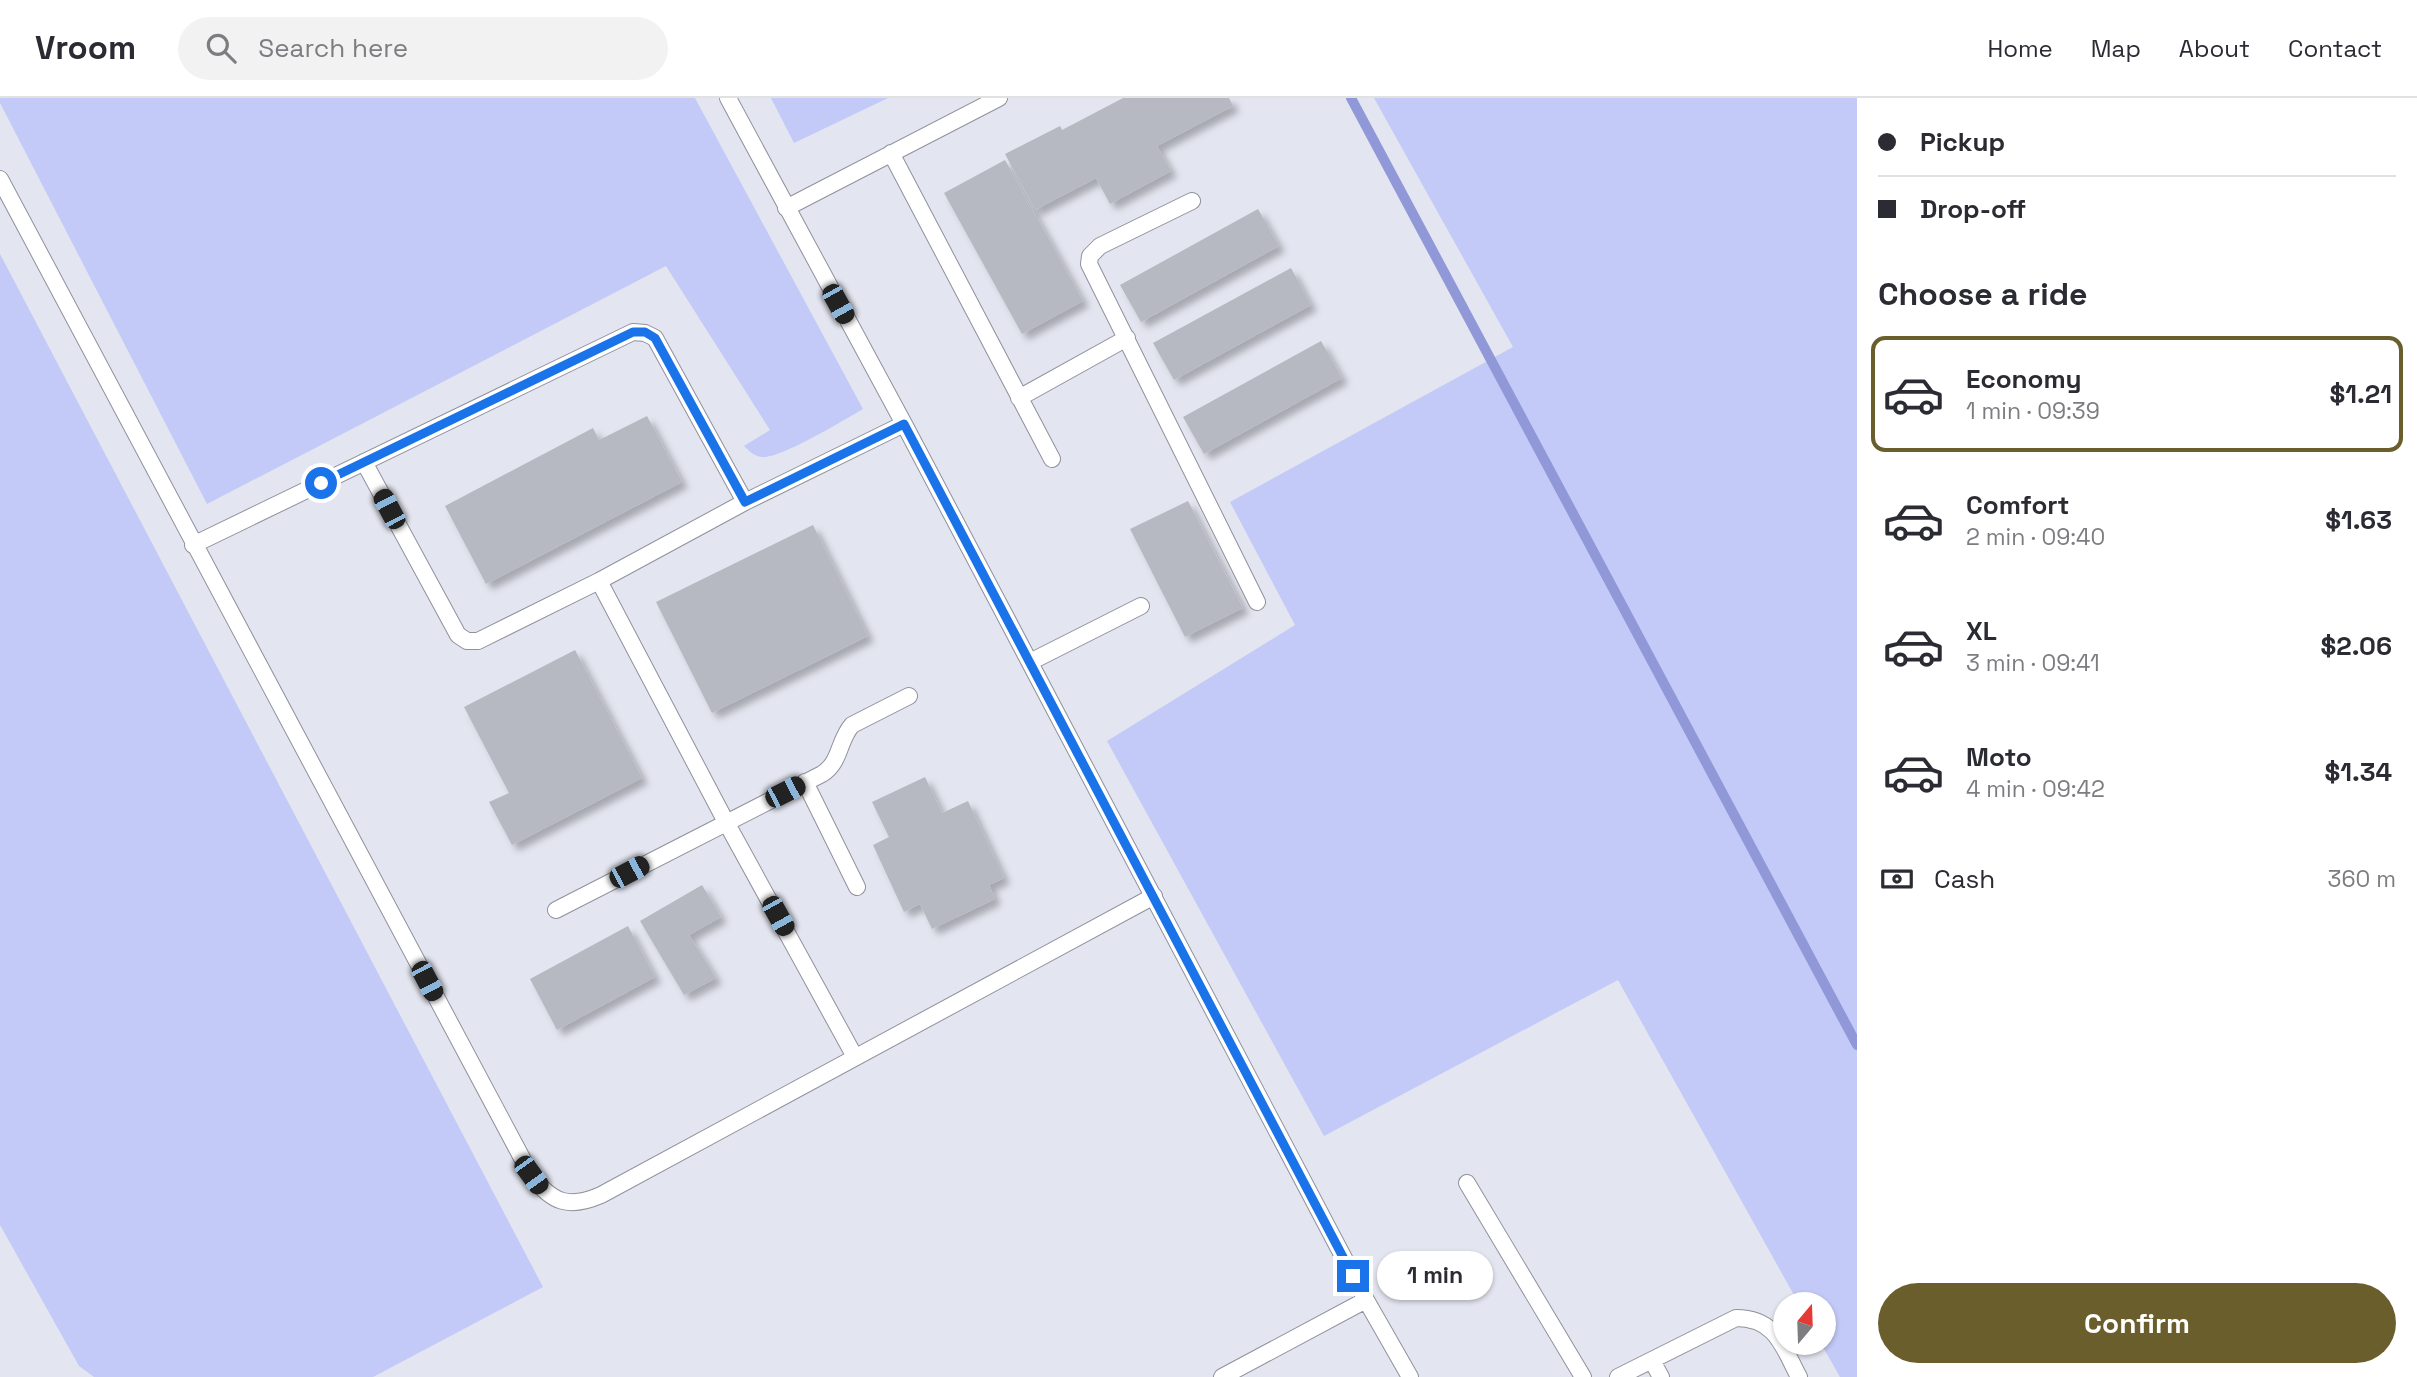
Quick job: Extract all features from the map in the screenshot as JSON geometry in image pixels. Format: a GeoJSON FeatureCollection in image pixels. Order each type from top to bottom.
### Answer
{"type":"FeatureCollection","features":[{"type":"Feature","properties":{"kind":"lane"},"geometry":{"type":"LineString","coordinates":[[728,98],[904,424],[1366,1300],[1410,1377]]}},
{"type":"Feature","properties":{"kind":"lane"},"geometry":{"type":"LineString","coordinates":[[786,208],[999,98]]}},
{"type":"Feature","properties":{"kind":"lane"},"geometry":{"type":"LineString","coordinates":[[891,153],[1052,459]]}},
{"type":"Feature","properties":{"kind":"lane"},"geometry":{"type":"LineString","coordinates":[[0,179],[531,1175],[544,1192],[562,1201],[582,1203],[601,1195],[1154,896]]}},
{"type":"Feature","properties":{"kind":"lane"},"geometry":{"type":"LineString","coordinates":[[1192,201],[1100,246],[1090,257],[1092,270],[1257,602]]}},
{"type":"Feature","properties":{"kind":"lane"},"geometry":{"type":"LineString","coordinates":[[193,545],[633,332],[645,332],[655,338],[662,348],[745,502]]}},
{"type":"Feature","properties":{"kind":"lane"},"geometry":{"type":"LineString","coordinates":[[1019,398],[1126,338]]}},
{"type":"Feature","properties":{"kind":"lane"},"geometry":{"type":"LineString","coordinates":[[364,462],[458,635],[467,641],[478,641],[599,581],[745,502],[904,424]]}},
{"type":"Feature","properties":{"kind":"lane"},"geometry":{"type":"LineString","coordinates":[[599,581],[726,822],[855,1057]]}},
{"type":"Feature","properties":{"kind":"lane"},"geometry":{"type":"LineString","coordinates":[[1030,662],[1141,606]]}},
{"type":"Feature","properties":{"kind":"lane"},"geometry":{"type":"LineString","coordinates":[[556,910],[829,769],[834,764],[846,732],[852,725],[909,696]]}},
{"type":"Feature","properties":{"kind":"lane"},"geometry":{"type":"LineString","coordinates":[[805,782],[857,887]]}},
{"type":"Feature","properties":{"kind":"lane"},"geometry":{"type":"LineString","coordinates":[[1467,1183],[1583,1377]]}},
{"type":"Feature","properties":{"kind":"lane"},"geometry":{"type":"LineString","coordinates":[[1222,1377],[1366,1300]]}},
{"type":"Feature","properties":{"kind":"lane"},"geometry":{"type":"LineString","coordinates":[[1619,1377],[1736,1318],[1752,1318],[1766,1324],[1778,1337],[1800,1377]]}},
{"type":"Feature","properties":{"kind":"lane"},"geometry":{"type":"LineString","coordinates":[[1652,1361],[1661,1377]]}},
{"type":"Feature","properties":{"kind":"shaded area"},"geometry":{"type":"Polygon","coordinates":[[[0,98],[695,98],[863,409],[813,438],[772,456],[763,457],[752,453],[744,446],[770,430],[666,266],[207,504],[0,103],[0,98]]]}},
{"type":"Feature","properties":{"kind":"shaded area"},"geometry":{"type":"Polygon","coordinates":[[[771,98],[888,98],[794,143],[771,98]]]}},
{"type":"Feature","properties":{"kind":"shaded area"},"geometry":{"type":"Polygon","coordinates":[[[1374,98],[1857,98],[1857,1377],[1840,1377],[1827,1355],[1836,1355],[1836,1292],[1792,1292],[1618,980],[1324,1136],[1107,741],[1295,625],[1230,502],[1513,347],[1374,98]]]}},
{"type":"Feature","properties":{"kind":"shaded area"},"geometry":{"type":"Polygon","coordinates":[[[0,254],[543,1287],[373,1377],[94,1377],[79,1366],[0,1225],[0,254]]]}},
{"type":"Feature","properties":{"kind":"building"},"geometry":{"type":"Polygon","coordinates":[[[1123,98],[1229,98],[1233,106],[1157,146],[1171,171],[1110,204],[1096,178],[1035,210],[1005,154],[1060,126],[1062,130],[1123,98]]]}},
{"type":"Feature","properties":{"kind":"building"},"geometry":{"type":"Polygon","coordinates":[[[1005,160],[1083,301],[1022,334],[944,193],[1005,160]]]}},
{"type":"Feature","properties":{"kind":"building"},"geometry":{"type":"Polygon","coordinates":[[[1258,209],[1279,246],[1141,322],[1120,285],[1258,209]]]}},
{"type":"Feature","properties":{"kind":"building"},"geometry":{"type":"Polygon","coordinates":[[[1291,268],[1311,305],[1174,380],[1153,343],[1291,268]]]}},
{"type":"Feature","properties":{"kind":"building"},"geometry":{"type":"Polygon","coordinates":[[[1321,341],[1342,378],[1204,454],[1183,417],[1321,341]]]}},
{"type":"Feature","properties":{"kind":"building"},"geometry":{"type":"Polygon","coordinates":[[[647,416],[682,482],[486,584],[445,506],[593,428],[599,440],[647,416]]]}},
{"type":"Feature","properties":{"kind":"building"},"geometry":{"type":"Polygon","coordinates":[[[1188,501],[1243,608],[1185,637],[1130,529],[1188,501]]]}},
{"type":"Feature","properties":{"kind":"building"},"geometry":{"type":"Polygon","coordinates":[[[813,525],[868,636],[712,713],[656,602],[813,525]]]}},
{"type":"Feature","properties":{"kind":"building"},"geometry":{"type":"Polygon","coordinates":[[[575,650],[642,778],[512,845],[489,802],[509,793],[464,707],[575,650]]]}},
{"type":"Feature","properties":{"kind":"building"},"geometry":{"type":"Polygon","coordinates":[[[925,777],[942,813],[968,801],[1004,878],[989,885],[995,899],[932,929],[920,904],[904,912],[873,845],[889,837],[872,802],[925,777]]]}},
{"type":"Feature","properties":{"kind":"building"},"geometry":{"type":"Polygon","coordinates":[[[702,885],[721,917],[689,935],[716,978],[684,995],[640,921],[702,885]]]}},
{"type":"Feature","properties":{"kind":"building"},"geometry":{"type":"Polygon","coordinates":[[[628,926],[655,977],[557,1030],[530,979],[628,926]]]}},
{"type":"Feature","properties":{"kind":"waterway"},"geometry":{"type":"LineString","coordinates":[[1351,98],[1857,1045]]}},
{"type":"Feature","properties":{"kind":"route"},"geometry":{"type":"LineString","coordinates":[[321,483],[633,332],[645,332],[655,338],[662,348],[745,502],[904,424],[1353,1276]]}}]}
